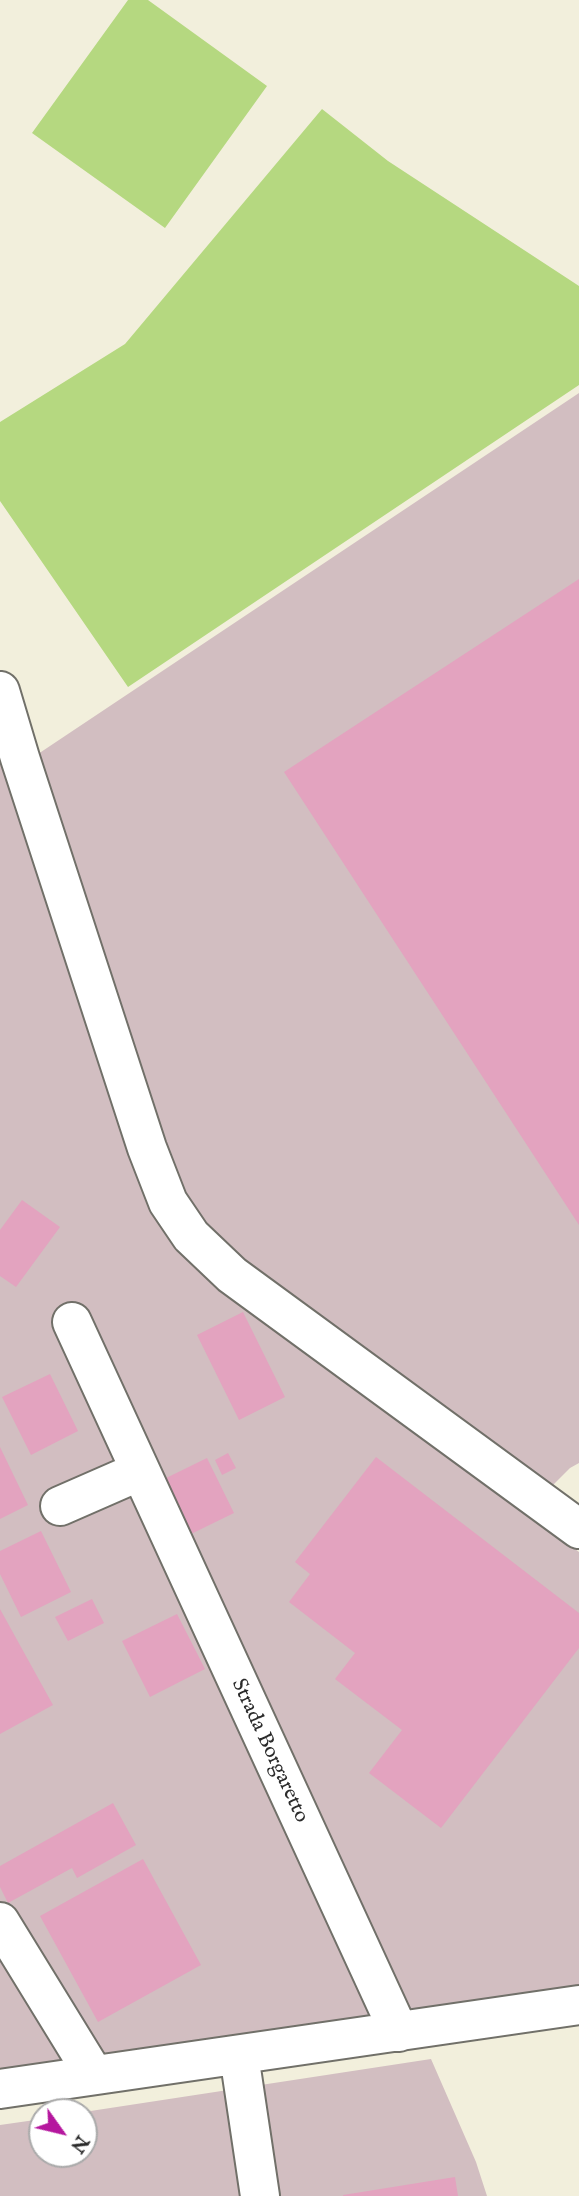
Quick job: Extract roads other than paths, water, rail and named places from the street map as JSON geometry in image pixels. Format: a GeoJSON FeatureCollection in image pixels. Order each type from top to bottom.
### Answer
{"type":"FeatureCollection","features":[{"type":"Feature","properties":{"kind":"street"},"geometry":{"type":"LineString","coordinates":[[0,691],[147,1148],[167,1202],[191,1236],[232,1275],[579,1529]]}},
{"type":"Feature","properties":{"kind":"street","name":"Strada Borgaretto"},"geometry":{"type":"LineString","coordinates":[[72,1322],[399,2032]]}},
{"type":"Feature","properties":{"kind":"street"},"geometry":{"type":"LineString","coordinates":[[60,1506],[140,1471]]}},
{"type":"Feature","properties":{"kind":"street"},"geometry":{"type":"LineString","coordinates":[[0,1922],[94,2076]]}},
{"type":"Feature","properties":{"kind":"street"},"geometry":{"type":"LineString","coordinates":[[0,2089],[399,2032],[575,2013]]}},
{"type":"Feature","properties":{"kind":"street"},"geometry":{"type":"LineString","coordinates":[[239,2055],[260,2196]]}}]}
